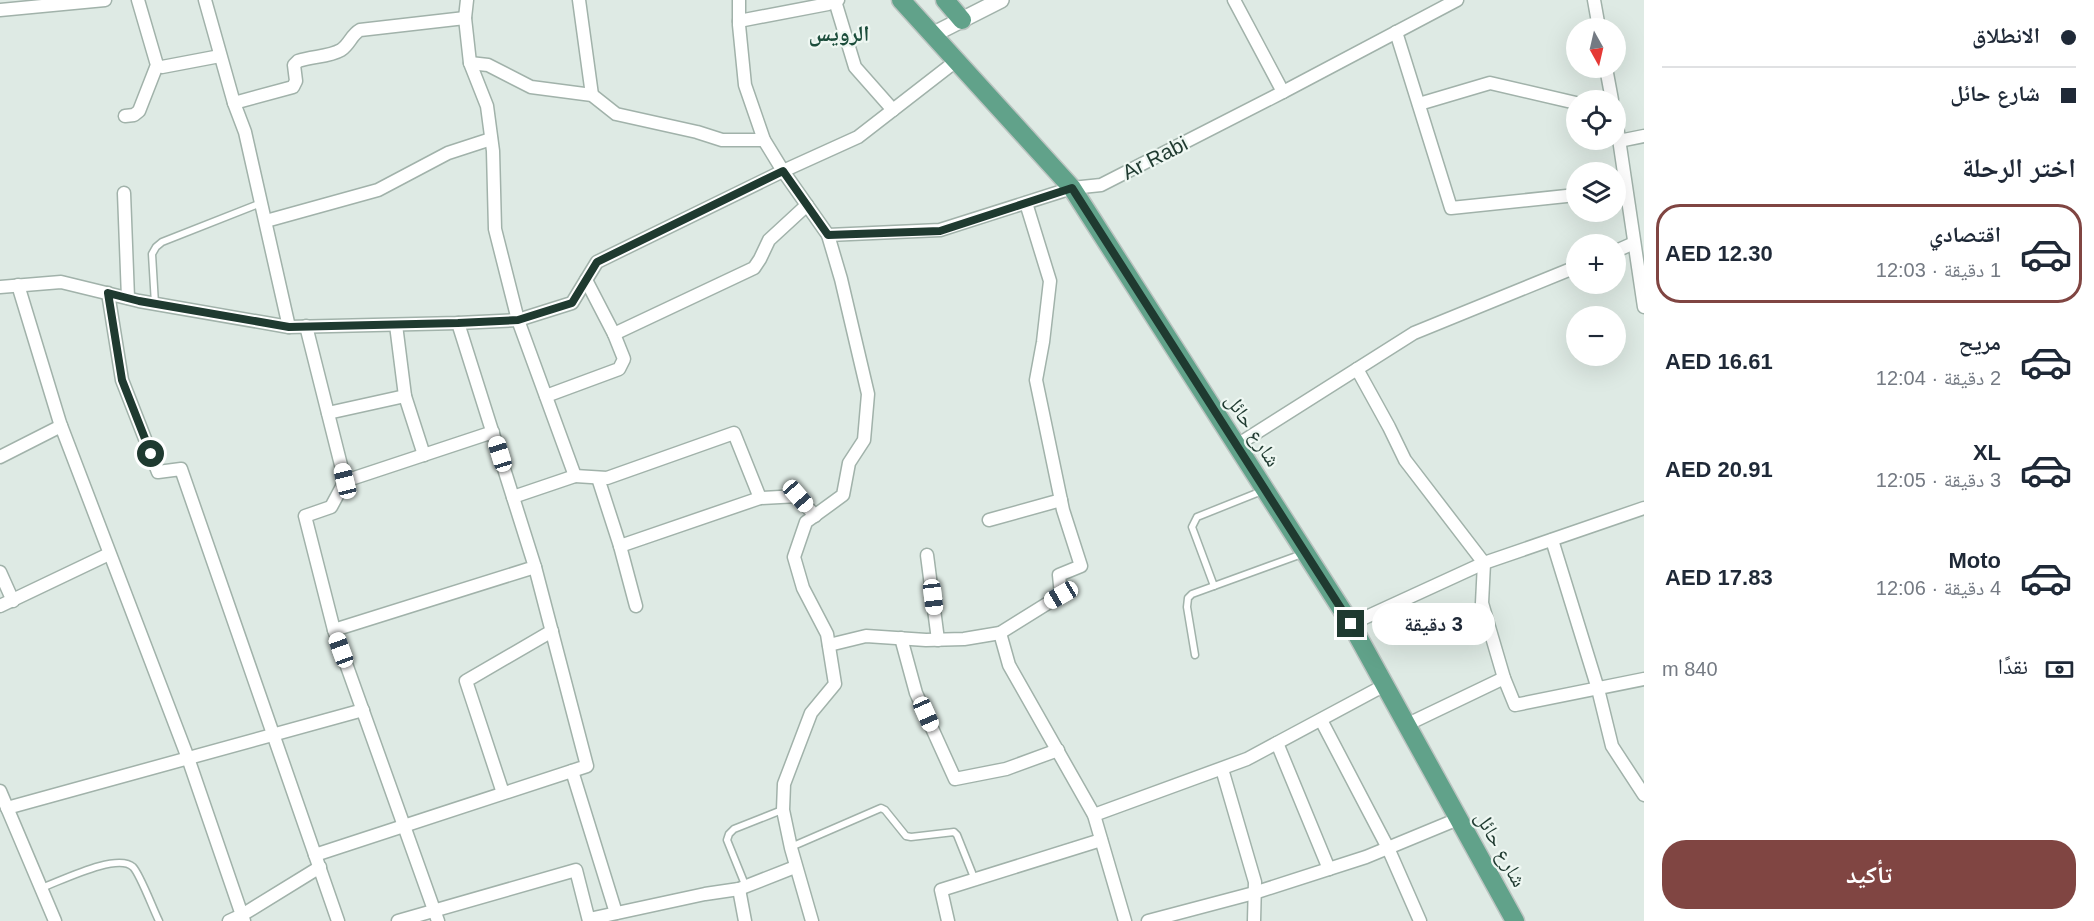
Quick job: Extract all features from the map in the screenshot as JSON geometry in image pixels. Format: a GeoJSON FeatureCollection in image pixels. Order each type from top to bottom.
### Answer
{"type":"FeatureCollection","features":[{"type":"Feature","properties":{"kind":"main road"},"geometry":{"type":"LineString","coordinates":[[945,0],[962,20]]}},
{"type":"Feature","properties":{"kind":"main road","name":"شارع حائل"},"geometry":{"type":"LineString","coordinates":[[908,2],[932,35],[1072,188],[1351,624],[1515,921]]}},
{"type":"Feature","properties":{"kind":"street"},"geometry":{"type":"LineString","coordinates":[[0,10],[105,0]]}},
{"type":"Feature","properties":{"kind":"street"},"geometry":{"type":"LineString","coordinates":[[124,116],[134,115],[139,111],[157,64],[138,0]]}},
{"type":"Feature","properties":{"kind":"street"},"geometry":{"type":"LineString","coordinates":[[205,0],[234,103],[245,132],[289,327]]}},
{"type":"Feature","properties":{"kind":"street"},"geometry":{"type":"LineString","coordinates":[[467,0],[465,18],[470,63],[487,106],[491,139],[495,230],[518,320],[574,476]]}},
{"type":"Feature","properties":{"kind":"street"},"geometry":{"type":"LineString","coordinates":[[579,0],[592,95]]}},
{"type":"Feature","properties":{"kind":"street"},"geometry":{"type":"LineString","coordinates":[[739,0],[745,85],[764,140],[828,235],[841,279],[868,394],[864,440],[849,463],[843,495],[806,522],[794,557],[803,588],[827,634],[835,684],[811,712],[784,784],[783,810],[808,920]]}},
{"type":"Feature","properties":{"kind":"street"},"geometry":{"type":"LineString","coordinates":[[932,35],[1001,0]]}},
{"type":"Feature","properties":{"kind":"street"},"geometry":{"type":"LineString","coordinates":[[1234,0],[1282,92]]}},
{"type":"Feature","properties":{"kind":"street","name":"Ar Rabi"},"geometry":{"type":"LineString","coordinates":[[828,235],[940,231],[1072,188],[1101,185],[1457,0]]}},
{"type":"Feature","properties":{"kind":"street"},"geometry":{"type":"LineString","coordinates":[[1594,0],[1597,18]]}},
{"type":"Feature","properties":{"kind":"street"},"geometry":{"type":"LineString","coordinates":[[739,21],[813,3],[836,1],[855,67],[893,110]]}},
{"type":"Feature","properties":{"kind":"street"},"geometry":{"type":"LineString","coordinates":[[234,103],[293,87],[296,81],[294,65],[298,61],[338,51],[346,46],[353,34],[360,30],[465,18]]}},
{"type":"Feature","properties":{"kind":"street"},"geometry":{"type":"LineString","coordinates":[[1396,32],[1451,208],[1566,196]]}},
{"type":"Feature","properties":{"kind":"street"},"geometry":{"type":"LineString","coordinates":[[157,64],[162,67],[220,56]]}},
{"type":"Feature","properties":{"kind":"street"},"geometry":{"type":"LineString","coordinates":[[0,287],[62,282],[155,304],[289,327],[518,320],[572,303],[597,262],[858,137],[956,61]]}},
{"type":"Feature","properties":{"kind":"street"},"geometry":{"type":"LineString","coordinates":[[470,63],[488,65],[531,87],[592,95],[616,114],[697,132],[722,140],[764,140]]}},
{"type":"Feature","properties":{"kind":"street"},"geometry":{"type":"LineString","coordinates":[[1419,104],[1490,83],[1566,101]]}},
{"type":"Feature","properties":{"kind":"street"},"geometry":{"type":"LineString","coordinates":[[1626,140],[1644,136]]}},
{"type":"Feature","properties":{"kind":"street"},"geometry":{"type":"LineString","coordinates":[[266,221],[378,190],[448,153],[491,139]]}},
{"type":"Feature","properties":{"kind":"street"},"geometry":{"type":"LineString","coordinates":[[124,193],[128,298]]}},
{"type":"Feature","properties":{"kind":"street"},"geometry":{"type":"LineString","coordinates":[[829,645],[866,636],[938,640],[964,639],[1000,633],[1061,595],[1059,575],[1081,566],[1061,500],[1036,380],[1050,281],[1026,202]]}},
{"type":"Feature","properties":{"kind":"street"},"geometry":{"type":"LineString","coordinates":[[614,334],[754,268],[769,240],[807,205]]}},
{"type":"Feature","properties":{"kind":"street"},"geometry":{"type":"LineString","coordinates":[[1626,210],[1634,243],[1644,307]]}},
{"type":"Feature","properties":{"kind":"street"},"geometry":{"type":"LineString","coordinates":[[1626,247],[1634,243]]}},
{"type":"Feature","properties":{"kind":"street"},"geometry":{"type":"LineString","coordinates":[[1237,445],[1414,333],[1566,271]]}},
{"type":"Feature","properties":{"kind":"street"},"geometry":{"type":"LineString","coordinates":[[546,396],[619,369],[624,359],[614,334],[586,280]]}},
{"type":"Feature","properties":{"kind":"street"},"geometry":{"type":"LineString","coordinates":[[18,285],[61,426],[188,758],[243,918]]}},
{"type":"Feature","properties":{"kind":"street"},"geometry":{"type":"LineString","coordinates":[[108,293],[122,380],[158,472],[182,470],[338,921]]}},
{"type":"Feature","properties":{"kind":"street"},"geometry":{"type":"LineString","coordinates":[[229,921],[243,918],[317,861],[404,825],[586,766],[536,567],[458,323]]}},
{"type":"Feature","properties":{"kind":"street"},"geometry":{"type":"LineString","coordinates":[[396,325],[405,396],[424,455]]}},
{"type":"Feature","properties":{"kind":"street"},"geometry":{"type":"LineString","coordinates":[[306,326],[345,481],[331,507],[305,516],[334,630],[436,916]]}},
{"type":"Feature","properties":{"kind":"street"},"geometry":{"type":"LineString","coordinates":[[1357,369],[1405,460],[1484,563],[1482,603],[1504,678],[1515,705],[1644,679]]}},
{"type":"Feature","properties":{"kind":"street"},"geometry":{"type":"LineString","coordinates":[[328,413],[405,396]]}},
{"type":"Feature","properties":{"kind":"street"},"geometry":{"type":"LineString","coordinates":[[0,457],[61,426]]}},
{"type":"Feature","properties":{"kind":"street"},"geometry":{"type":"LineString","coordinates":[[345,481],[493,432]]}},
{"type":"Feature","properties":{"kind":"street"},"geometry":{"type":"LineString","coordinates":[[513,497],[574,476],[607,478],[734,433],[760,498]]}},
{"type":"Feature","properties":{"kind":"street"},"geometry":{"type":"LineString","coordinates":[[598,478],[636,606]]}},
{"type":"Feature","properties":{"kind":"street"},"geometry":{"type":"LineString","coordinates":[[620,546],[760,498],[798,496],[815,516]]}},
{"type":"Feature","properties":{"kind":"street"},"geometry":{"type":"LineString","coordinates":[[989,520],[1061,500]]}},
{"type":"Feature","properties":{"kind":"street"},"geometry":{"type":"LineString","coordinates":[[1351,624],[1484,563],[1644,508]]}},
{"type":"Feature","properties":{"kind":"street"},"geometry":{"type":"LineString","coordinates":[[1552,540],[1598,688],[1612,746],[1644,795]]}},
{"type":"Feature","properties":{"kind":"street"},"geometry":{"type":"LineString","coordinates":[[0,606],[110,554]]}},
{"type":"Feature","properties":{"kind":"street"},"geometry":{"type":"LineString","coordinates":[[927,555],[938,640]]}},
{"type":"Feature","properties":{"kind":"street"},"geometry":{"type":"LineString","coordinates":[[334,630],[536,567]]}},
{"type":"Feature","properties":{"kind":"street"},"geometry":{"type":"LineString","coordinates":[[0,572],[13,601]]}},
{"type":"Feature","properties":{"kind":"street"},"geometry":{"type":"LineString","coordinates":[[503,793],[466,681],[552,631]]}},
{"type":"Feature","properties":{"kind":"street"},"geometry":{"type":"LineString","coordinates":[[1000,633],[1009,665],[1094,815],[1125,921]]}},
{"type":"Feature","properties":{"kind":"street"},"geometry":{"type":"LineString","coordinates":[[901,638],[916,693],[955,779],[1006,769],[1058,750]]}},
{"type":"Feature","properties":{"kind":"street"},"geometry":{"type":"LineString","coordinates":[[1407,725],[1504,678]]}},
{"type":"Feature","properties":{"kind":"street"},"geometry":{"type":"LineString","coordinates":[[1094,815],[1247,759],[1385,686]]}},
{"type":"Feature","properties":{"kind":"street"},"geometry":{"type":"LineString","coordinates":[[7,808],[363,710]]}},
{"type":"Feature","properties":{"kind":"street"},"geometry":{"type":"LineString","coordinates":[[1321,720],[1388,848],[1420,921]]}},
{"type":"Feature","properties":{"kind":"street"},"geometry":{"type":"LineString","coordinates":[[1277,743],[1329,869]]}},
{"type":"Feature","properties":{"kind":"street"},"geometry":{"type":"LineString","coordinates":[[1222,770],[1255,882],[1254,921]]}},
{"type":"Feature","properties":{"kind":"street"},"geometry":{"type":"LineString","coordinates":[[572,771],[616,913]]}},
{"type":"Feature","properties":{"kind":"street"},"geometry":{"type":"LineString","coordinates":[[0,791],[55,921]]}},
{"type":"Feature","properties":{"kind":"street"},"geometry":{"type":"LineString","coordinates":[[1148,921],[1254,893],[1329,869],[1458,819]]}},
{"type":"Feature","properties":{"kind":"street"},"geometry":{"type":"LineString","coordinates":[[948,921],[941,890],[1101,840]]}},
{"type":"Feature","properties":{"kind":"street"},"geometry":{"type":"LineString","coordinates":[[398,921],[436,916],[576,870],[589,920],[742,888],[795,867]]}},
{"type":"Feature","properties":{"kind":"street"},"geometry":{"type":"LineString","coordinates":[[742,888],[745,921]]}},
{"type":"Feature","properties":{"kind":"lane"},"geometry":{"type":"LineString","coordinates":[[155,304],[152,254],[156,247],[162,242],[262,203]]}},
{"type":"Feature","properties":{"kind":"lane"},"geometry":{"type":"LineString","coordinates":[[1214,586],[1192,527],[1193,522],[1197,517],[1265,490]]}},
{"type":"Feature","properties":{"kind":"lane"},"geometry":{"type":"LineString","coordinates":[[1195,655],[1187,607],[1188,598],[1214,586],[1305,553]]}},
{"type":"Feature","properties":{"kind":"lane"},"geometry":{"type":"LineString","coordinates":[[791,848],[881,808],[906,836],[954,832],[975,880]]}},
{"type":"Feature","properties":{"kind":"lane"},"geometry":{"type":"LineString","coordinates":[[742,888],[728,840],[729,834],[734,829],[783,810]]}},
{"type":"Feature","properties":{"kind":"lane"},"geometry":{"type":"LineString","coordinates":[[41,889],[111,862],[124,862],[134,867],[159,921]]}},
{"type":"Feature","properties":{"kind":"district","name":"الرويس"},"geometry":{"type":"Point","coordinates":[839,33]}},
{"type":"Feature","properties":{"kind":"route"},"geometry":{"type":"LineString","coordinates":[[151,454],[122,380],[108,293],[139,301],[289,327],[518,320],[572,303],[597,262],[783,171],[828,235],[940,231],[1072,188],[1351,624]]}}]}
